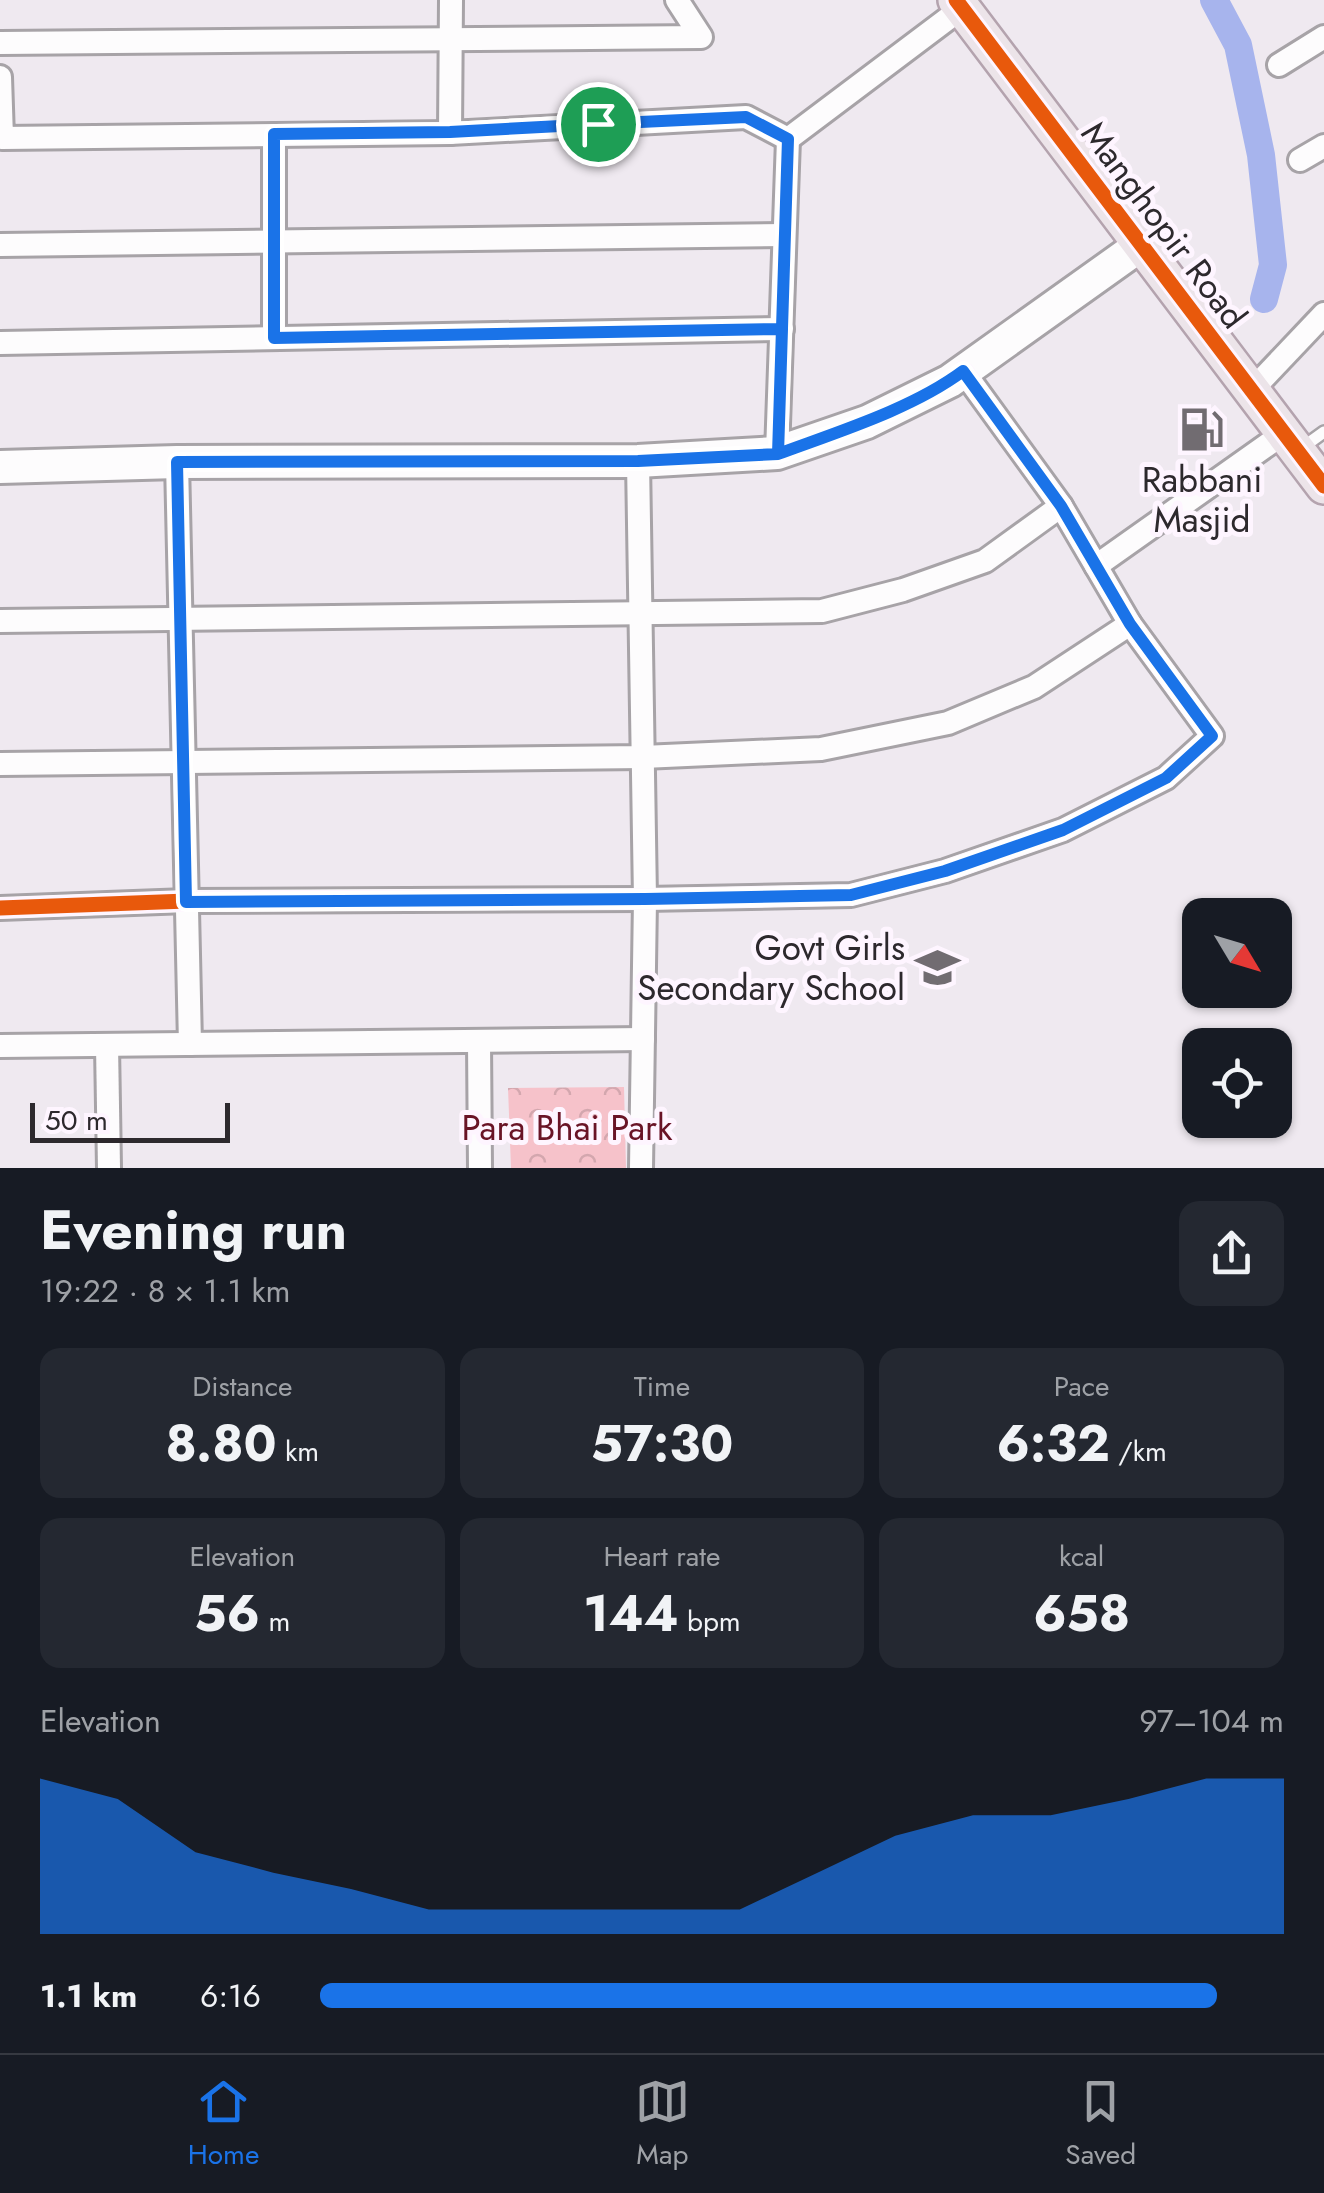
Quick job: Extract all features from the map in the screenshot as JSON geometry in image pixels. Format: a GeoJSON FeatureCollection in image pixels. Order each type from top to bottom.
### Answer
{"type":"FeatureCollection","features":[{"type":"Feature","properties":{"kind":"main road","name":"Manghopir Road"},"geometry":{"type":"LineString","coordinates":[[964,3],[1252,390],[1311,457]]}},
{"type":"Feature","properties":{"kind":"street"},"geometry":{"type":"LineString","coordinates":[[450,132],[451,0]]}},
{"type":"Feature","properties":{"kind":"street"},"geometry":{"type":"LineString","coordinates":[[0,42],[701,37],[677,0]]}},
{"type":"Feature","properties":{"kind":"street"},"geometry":{"type":"LineString","coordinates":[[778,454],[788,139],[964,3]]}},
{"type":"Feature","properties":{"kind":"street"},"geometry":{"type":"LineString","coordinates":[[1279,65],[1324,37]]}},
{"type":"Feature","properties":{"kind":"street"},"geometry":{"type":"LineString","coordinates":[[0,78],[2,138],[450,132],[746,117],[788,139]]}},
{"type":"Feature","properties":{"kind":"street"},"geometry":{"type":"LineString","coordinates":[[274,134],[274,338]]}},
{"type":"Feature","properties":{"kind":"street"},"geometry":{"type":"LineString","coordinates":[[1300,160],[1324,146]]}},
{"type":"Feature","properties":{"kind":"street"},"geometry":{"type":"LineString","coordinates":[[0,245],[784,234]]}},
{"type":"Feature","properties":{"kind":"street"},"geometry":{"type":"LineString","coordinates":[[0,467],[177,462],[638,461],[778,454],[866,422],[950,381],[1142,244]]}},
{"type":"Feature","properties":{"kind":"street"},"geometry":{"type":"LineString","coordinates":[[1252,390],[1324,314]]}},
{"type":"Feature","properties":{"kind":"street"},"geometry":{"type":"LineString","coordinates":[[0,343],[782,329]]}},
{"type":"Feature","properties":{"kind":"street"},"geometry":{"type":"LineString","coordinates":[[0,908],[186,902],[851,895],[945,871],[1063,830],[1166,778],[1212,736],[1130,624],[1061,506],[963,371]]}},
{"type":"Feature","properties":{"kind":"street"},"geometry":{"type":"LineString","coordinates":[[1096,566],[1311,457]]}},
{"type":"Feature","properties":{"kind":"street"},"geometry":{"type":"LineString","coordinates":[[638,461],[645,899],[642,1168]]}},
{"type":"Feature","properties":{"kind":"street"},"geometry":{"type":"LineString","coordinates":[[177,462],[190,1044]]}},
{"type":"Feature","properties":{"kind":"street"},"geometry":{"type":"LineString","coordinates":[[0,621],[822,612],[985,562],[1061,506]]}},
{"type":"Feature","properties":{"kind":"street"},"geometry":{"type":"LineString","coordinates":[[0,764],[643,757],[821,748],[948,723],[1034,687],[1130,624]]}},
{"type":"Feature","properties":{"kind":"street"},"geometry":{"type":"LineString","coordinates":[[0,1046],[643,1040]]}},
{"type":"Feature","properties":{"kind":"street"},"geometry":{"type":"LineString","coordinates":[[479,1042],[480,1168]]}},
{"type":"Feature","properties":{"kind":"street"},"geometry":{"type":"LineString","coordinates":[[107,1045],[109,1168]]}},
{"type":"Feature","properties":{"kind":"green space","name":"Para Bhai Park"},"geometry":{"type":"Polygon","coordinates":[[[624,1087],[626,1168],[511,1168],[508,1088],[624,1087]]]}},
{"type":"Feature","properties":{"kind":"waterway"},"geometry":{"type":"LineString","coordinates":[[1214,0],[1238,45],[1261,155],[1273,265],[1264,299]]}},
{"type":"Feature","properties":{"kind":"cycle path"},"geometry":{"type":"LineString","coordinates":[[956,0],[1324,486]]}},
{"type":"Feature","properties":{"kind":"cycle path"},"geometry":{"type":"LineString","coordinates":[[0,908],[187,901],[851,895],[945,871],[1063,830],[1166,778],[1212,736],[1130,624],[1061,506],[963,371]]}},
{"type":"Feature","properties":{"kind":"place","name":"Rabbani Masjid"},"geometry":{"type":"Point","coordinates":[1202,430]}},
{"type":"Feature","properties":{"kind":"place","name":"Govt Girls Secondary School"},"geometry":{"type":"Point","coordinates":[938,968]}},
{"type":"Feature","properties":{"kind":"route"},"geometry":{"type":"LineString","coordinates":[[598,124],[450,132],[274,134],[274,338],[782,329],[778,454],[866,422],[963,371],[1061,506],[1130,624],[1212,736],[1166,778],[1063,830],[945,871],[851,895],[186,902],[177,462],[638,461],[778,454],[782,329],[788,139],[746,117],[598,124]]}}]}
